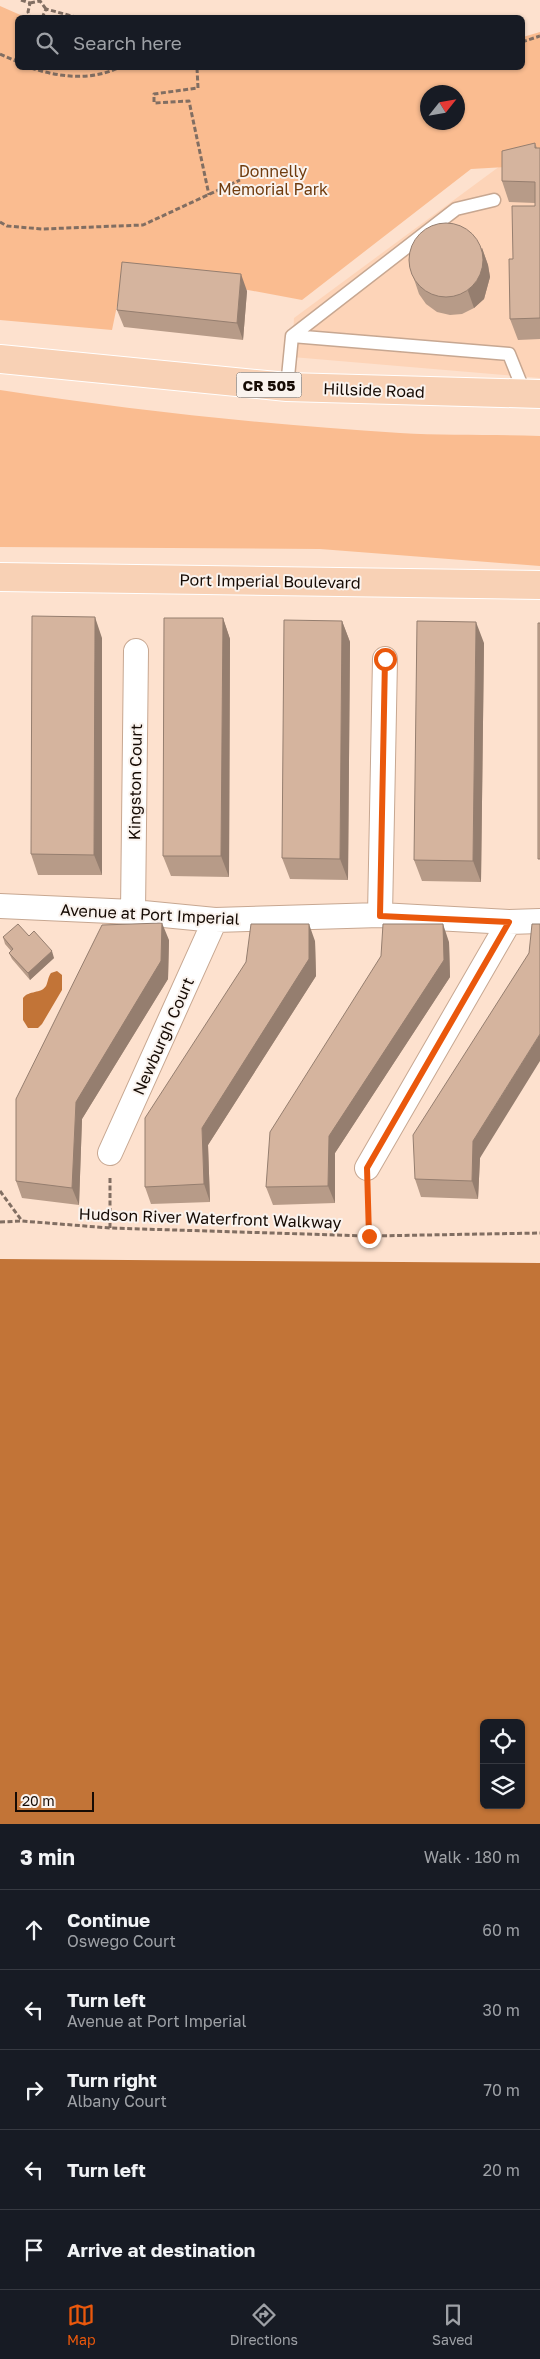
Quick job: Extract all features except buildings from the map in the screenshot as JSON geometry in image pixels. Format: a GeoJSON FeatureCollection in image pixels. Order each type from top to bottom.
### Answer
{"type":"FeatureCollection","features":[{"type":"Feature","properties":{"kind":"main road","name":"Hillside Road"},"geometry":{"type":"LineString","coordinates":[[0,359],[287,387],[533,394]]}},
{"type":"Feature","properties":{"kind":"main road","name":"Port Imperial Boulevard"},"geometry":{"type":"LineString","coordinates":[[0,577],[540,585]]}},
{"type":"Feature","properties":{"kind":"street","name":"Kingston Court"},"geometry":{"type":"LineString","coordinates":[[133,912],[136,651]]}},
{"type":"Feature","properties":{"kind":"street"},"geometry":{"type":"LineString","coordinates":[[380,916],[385,659]]}},
{"type":"Feature","properties":{"kind":"street","name":"Avenue at Port Imperial"},"geometry":{"type":"LineString","coordinates":[[0,906],[133,912],[215,920],[380,916],[509,922],[540,921]]}},
{"type":"Feature","properties":{"kind":"street","name":"Newburgh Court"},"geometry":{"type":"LineString","coordinates":[[110,1153],[215,920]]}},
{"type":"Feature","properties":{"kind":"street"},"geometry":{"type":"LineString","coordinates":[[367,1168],[509,922]]}},
{"type":"Feature","properties":{"kind":"lane"},"geometry":{"type":"LineString","coordinates":[[287,387],[292,336],[456,209],[494,200]]}},
{"type":"Feature","properties":{"kind":"lane"},"geometry":{"type":"LineString","coordinates":[[292,336],[509,354],[533,394]]}},
{"type":"Feature","properties":{"kind":"path"},"geometry":{"type":"LineString","coordinates":[[21,0],[30,4],[40,0],[46,9],[68,15]]}},
{"type":"Feature","properties":{"kind":"path"},"geometry":{"type":"LineString","coordinates":[[30,4],[28,12],[30,15]]}},
{"type":"Feature","properties":{"kind":"path"},"geometry":{"type":"LineString","coordinates":[[43,15],[46,9]]}},
{"type":"Feature","properties":{"kind":"path"},"geometry":{"type":"LineString","coordinates":[[525,41],[540,36]]}},
{"type":"Feature","properties":{"kind":"path"},"geometry":{"type":"LineString","coordinates":[[0,54],[15,61]]}},
{"type":"Feature","properties":{"kind":"path"},"geometry":{"type":"LineString","coordinates":[[40,70],[73,77],[103,74],[113,70]]}},
{"type":"Feature","properties":{"kind":"path"},"geometry":{"type":"LineString","coordinates":[[196,70],[198,88],[154,94],[154,103],[189,101],[209,195]]}},
{"type":"Feature","properties":{"kind":"path"},"geometry":{"type":"LineString","coordinates":[[0,222],[7,226],[42,230],[143,225],[240,180]]}},
{"type":"Feature","properties":{"kind":"path"},"geometry":{"type":"LineString","coordinates":[[110,1153],[110,1228]]}},
{"type":"Feature","properties":{"kind":"path"},"geometry":{"type":"LineString","coordinates":[[367,1168],[369,1236]]}},
{"type":"Feature","properties":{"kind":"path"},"geometry":{"type":"LineString","coordinates":[[0,1191],[22,1221]]}},
{"type":"Feature","properties":{"kind":"path","name":"Hudson River Waterfront Walkway"},"geometry":{"type":"LineString","coordinates":[[0,1222],[22,1221],[110,1228],[369,1236],[540,1233]]}},
{"type":"Feature","properties":{"kind":"shaded area"},"geometry":{"type":"Polygon","coordinates":[[[540,164],[540,378],[292,357],[294,318],[500,166],[540,164]]]}},
{"type":"Feature","properties":{"kind":"shaded area"},"geometry":{"type":"Polygon","coordinates":[[[57,971],[62,975],[62,990],[42,1024],[38,1028],[28,1028],[23,1020],[23,998],[44,988],[51,973],[57,971]]]}},
{"type":"Feature","properties":{"kind":"shaded area"},"geometry":{"type":"Polygon","coordinates":[[[0,1259],[540,1263],[540,1824],[0,1824],[0,1259]]]}},
{"type":"Feature","properties":{"kind":"green space","name":"Donnelly Memorial Park"},"geometry":{"type":"Polygon","coordinates":[[[0,6],[20,15],[15,15],[15,70],[525,70],[525,36],[540,32],[540,165],[471,169],[302,300],[125,267],[112,330],[0,320],[0,6]]]}},
{"type":"Feature","properties":{"kind":"green space"},"geometry":{"type":"Polygon","coordinates":[[[0,390],[149,410],[300,426],[417,434],[540,436],[540,566],[320,549],[0,547],[0,390]]]}},
{"type":"Feature","properties":{"kind":"route"},"geometry":{"type":"LineString","coordinates":[[369,1236],[367,1168],[509,922],[380,916],[385,659]]}}]}
